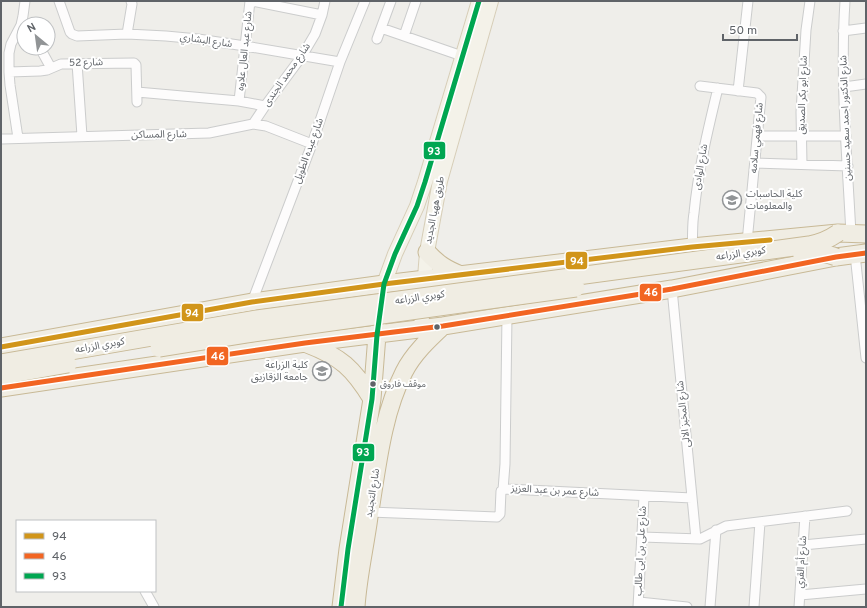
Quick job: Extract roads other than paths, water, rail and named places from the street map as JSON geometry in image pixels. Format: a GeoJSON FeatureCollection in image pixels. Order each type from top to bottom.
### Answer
{"type":"FeatureCollection","features":[{"type":"Feature","properties":{"kind":"highway"},"geometry":{"type":"LineString","coordinates":[[1,347],[252,302],[384,284],[692,247],[851,234]]}},
{"type":"Feature","properties":{"kind":"highway","name":"كوبري الزراعه"},"geometry":{"type":"LineString","coordinates":[[1,363],[257,319],[809,245],[851,234]]}},
{"type":"Feature","properties":{"kind":"highway"},"geometry":{"type":"LineString","coordinates":[[427,252],[436,262],[448,270],[462,275]]}},
{"type":"Feature","properties":{"kind":"highway","name":"كوبري الزراعه"},"geometry":{"type":"LineString","coordinates":[[1,376],[102,357],[254,333],[821,253],[836,257]]}},
{"type":"Feature","properties":{"kind":"highway"},"geometry":{"type":"LineString","coordinates":[[1,388],[305,343],[443,326],[672,289],[861,253]]}},
{"type":"Feature","properties":{"kind":"highway","name":"شارع التجنيد"},"geometry":{"type":"LineString","coordinates":[[356,607],[361,565],[384,430],[393,398],[405,371],[422,346],[443,326]]}},
{"type":"Feature","properties":{"kind":"highway","name":"شارع التجنيد"},"geometry":{"type":"LineString","coordinates":[[341,607],[348,549],[372,399],[377,335]]}},
{"type":"Feature","properties":{"kind":"highway"},"geometry":{"type":"LineString","coordinates":[[305,343],[338,358],[351,369],[372,399]]}},
{"type":"Feature","properties":{"kind":"highway"},"geometry":{"type":"LineString","coordinates":[[374,380],[383,377],[392,378],[400,382]]}},
{"type":"Feature","properties":{"kind":"main road","name":"طريق ههيا الجديد"},"geometry":{"type":"LineString","coordinates":[[377,335],[384,284],[395,254],[417,206],[479,1]]}},
{"type":"Feature","properties":{"kind":"main road","name":"طريق ههيا الجديد"},"geometry":{"type":"LineString","coordinates":[[421,329],[424,280],[430,228],[440,182],[491,1]]}},
{"type":"Feature","properties":{"kind":"street"},"geometry":{"type":"LineString","coordinates":[[25,1],[25,16]]}},
{"type":"Feature","properties":{"kind":"street","name":"شارع البشاري"},"geometry":{"type":"LineString","coordinates":[[59,1],[68,29],[72,34],[77,36],[127,34],[198,39],[340,62]]}},
{"type":"Feature","properties":{"kind":"street"},"geometry":{"type":"LineString","coordinates":[[127,34],[132,4],[130,1]]}},
{"type":"Feature","properties":{"kind":"street"},"geometry":{"type":"LineString","coordinates":[[251,1],[286,4],[322,15]]}},
{"type":"Feature","properties":{"kind":"street","name":"شارع عبد العال علاوه"},"geometry":{"type":"LineString","coordinates":[[239,100],[251,1]]}},
{"type":"Feature","properties":{"kind":"street","name":"شارع محمد الجندى"},"geometry":{"type":"LineString","coordinates":[[253,124],[302,56],[315,34],[325,1]]}},
{"type":"Feature","properties":{"kind":"street","name":"شارع عبده الطويل"},"geometry":{"type":"LineString","coordinates":[[252,302],[312,144],[340,62],[365,1]]}},
{"type":"Feature","properties":{"kind":"street"},"geometry":{"type":"LineString","coordinates":[[377,39],[391,1]]}},
{"type":"Feature","properties":{"kind":"street"},"geometry":{"type":"LineString","coordinates":[[404,36],[416,1]]}},
{"type":"Feature","properties":{"kind":"street"},"geometry":{"type":"LineString","coordinates":[[738,90],[748,1]]}},
{"type":"Feature","properties":{"kind":"street","name":"شارع ابو بكر الصديق"},"geometry":{"type":"LineString","coordinates":[[802,164],[801,112],[806,30],[810,1]]}},
{"type":"Feature","properties":{"kind":"street","name":"شارع الدكتور احمد سعيد حسنين"},"geometry":{"type":"LineString","coordinates":[[845,1],[843,31],[844,87],[851,234]]}},
{"type":"Feature","properties":{"kind":"street"},"geometry":{"type":"LineString","coordinates":[[381,28],[462,56]]}},
{"type":"Feature","properties":{"kind":"street"},"geometry":{"type":"LineString","coordinates":[[843,31],[866,28]]}},
{"type":"Feature","properties":{"kind":"street"},"geometry":{"type":"LineString","coordinates":[[16,33],[10,44],[9,72],[18,138]]}},
{"type":"Feature","properties":{"kind":"street"},"geometry":{"type":"LineString","coordinates":[[44,56],[51,68]]}},
{"type":"Feature","properties":{"kind":"street"},"geometry":{"type":"LineString","coordinates":[[77,63],[82,136]]}},
{"type":"Feature","properties":{"kind":"street","name":"شارع 52"},"geometry":{"type":"LineString","coordinates":[[9,72],[40,71],[61,64],[134,63],[136,64],[137,102]]}},
{"type":"Feature","properties":{"kind":"street"},"geometry":{"type":"LineString","coordinates":[[844,87],[866,84]]}},
{"type":"Feature","properties":{"kind":"street","name":"شارع فهمي سلامه"},"geometry":{"type":"LineString","coordinates":[[700,86],[757,93],[761,97],[747,242]]}},
{"type":"Feature","properties":{"kind":"street","name":"شارع الوادى"},"geometry":{"type":"LineString","coordinates":[[692,247],[698,180],[718,88]]}},
{"type":"Feature","properties":{"kind":"street"},"geometry":{"type":"LineString","coordinates":[[137,92],[239,100],[265,106]]}},
{"type":"Feature","properties":{"kind":"street","name":"شارع المساكن"},"geometry":{"type":"LineString","coordinates":[[1,139],[209,133],[253,124],[266,126],[312,144]]}},
{"type":"Feature","properties":{"kind":"street"},"geometry":{"type":"LineString","coordinates":[[758,136],[846,136]]}},
{"type":"Feature","properties":{"kind":"street"},"geometry":{"type":"LineString","coordinates":[[755,163],[848,166]]}},
{"type":"Feature","properties":{"kind":"street"},"geometry":{"type":"LineString","coordinates":[[861,253],[866,358]]}},
{"type":"Feature","properties":{"kind":"street","name":"شارع المخبز الالى"},"geometry":{"type":"LineString","coordinates":[[672,289],[696,539]]}},
{"type":"Feature","properties":{"kind":"street"},"geometry":{"type":"LineString","coordinates":[[503,490],[505,464],[507,315]]}},
{"type":"Feature","properties":{"kind":"street","name":"شارع عمر بن عبد العزيز"},"geometry":{"type":"LineString","coordinates":[[370,512],[497,517],[500,514],[501,493],[506,489],[692,498]]}},
{"type":"Feature","properties":{"kind":"street","name":"شارع على بن ابى طالب"},"geometry":{"type":"LineString","coordinates":[[638,604],[644,496]]}},
{"type":"Feature","properties":{"kind":"street"},"geometry":{"type":"LineString","coordinates":[[642,537],[696,539],[702,538],[726,526],[847,511]]}},
{"type":"Feature","properties":{"kind":"street","name":"شارع أم القري"},"geometry":{"type":"LineString","coordinates":[[799,607],[805,516]]}},
{"type":"Feature","properties":{"kind":"street"},"geometry":{"type":"LineString","coordinates":[[754,607],[760,522]]}},
{"type":"Feature","properties":{"kind":"street"},"geometry":{"type":"LineString","coordinates":[[710,607],[716,530]]}},
{"type":"Feature","properties":{"kind":"street"},"geometry":{"type":"LineString","coordinates":[[803,545],[866,539]]}},
{"type":"Feature","properties":{"kind":"street"},"geometry":{"type":"LineString","coordinates":[[800,595],[866,589]]}},
{"type":"Feature","properties":{"kind":"street"},"geometry":{"type":"LineString","coordinates":[[146,592],[154,607]]}},
{"type":"Feature","properties":{"kind":"street"},"geometry":{"type":"LineString","coordinates":[[638,604],[686,607]]}},
{"type":"Feature","properties":{"kind":"place","name":"كلية الحاسبات والمعلومات"},"geometry":{"type":"Point","coordinates":[732,200]}},
{"type":"Feature","properties":{"kind":"place","name":"كلية الزراعة جامعة الزقازيق"},"geometry":{"type":"Point","coordinates":[322,371]}},
{"type":"Feature","properties":{"kind":"place","name":"موقف فاروق"},"geometry":{"type":"Point","coordinates":[373,384]}}]}
